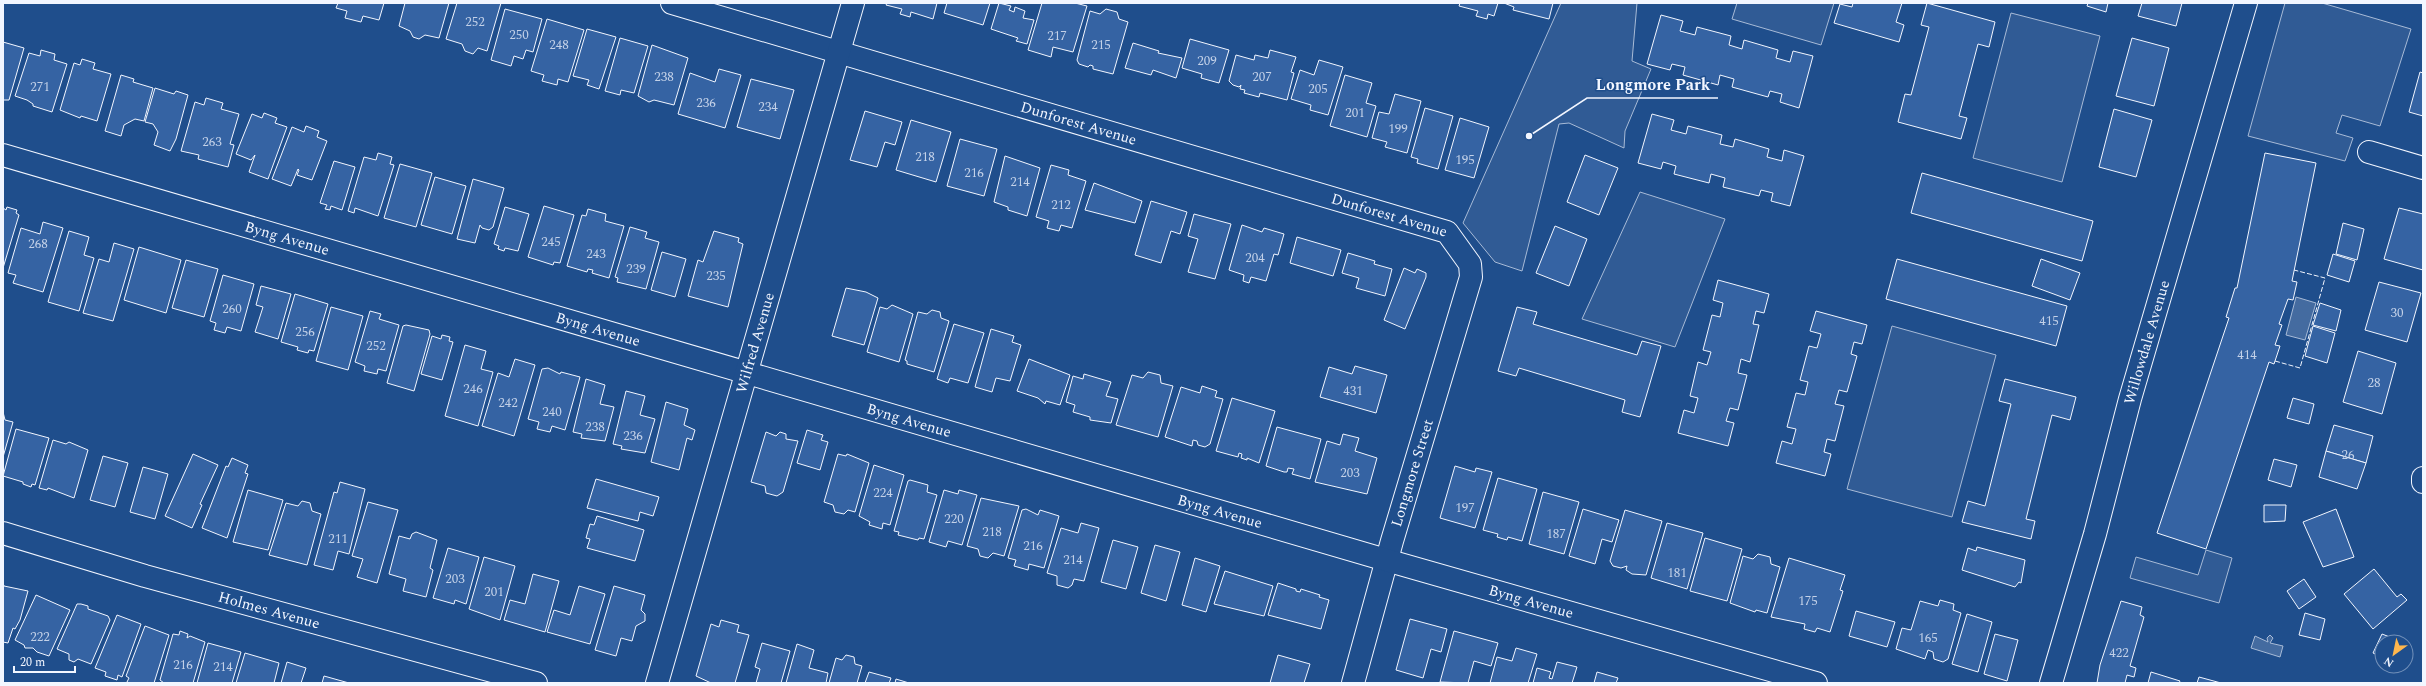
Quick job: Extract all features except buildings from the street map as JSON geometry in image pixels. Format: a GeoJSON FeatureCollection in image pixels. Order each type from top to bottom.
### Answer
{"type":"FeatureCollection","features":[{"type":"Feature","properties":{"kind":"street","name":"Dunforest Avenue"},"geometry":{"type":"LineString","coordinates":[[672,3],[1447,232],[1470,264]]}},
{"type":"Feature","properties":{"kind":"street","name":"Wilfred Avenue"},"geometry":{"type":"LineString","coordinates":[[657,683],[853,3]]}},
{"type":"Feature","properties":{"kind":"street","name":"Willowdale Avenue"},"geometry":{"type":"LineString","coordinates":[[2051,683],[2095,534],[2130,399],[2246,3]]}},
{"type":"Feature","properties":{"kind":"street"},"geometry":{"type":"LineString","coordinates":[[2369,152],[2423,168]]}},
{"type":"Feature","properties":{"kind":"street","name":"Byng Avenue"},"geometry":{"type":"LineString","coordinates":[[3,155],[746,374],[1816,683]]}},
{"type":"Feature","properties":{"kind":"street","name":"Longmore Street"},"geometry":{"type":"LineString","coordinates":[[1353,683],[1386,560],[1471,277],[1470,264]]}},
{"type":"Feature","properties":{"kind":"street","name":"Holmes Avenue"},"geometry":{"type":"LineString","coordinates":[[3,533],[145,576],[536,683]]}},
{"type":"Feature","properties":{"kind":"shaded area"},"geometry":{"type":"Polygon","coordinates":[[[1561,3],[1637,3],[1632,61],[1651,69],[1625,131],[1624,148],[1569,123],[1559,124],[1522,271],[1495,262],[1463,223],[1561,3]]]}},
{"type":"Feature","properties":{"kind":"shaded area"},"geometry":{"type":"Polygon","coordinates":[[[1737,3],[1834,3],[1821,45],[1732,19],[1737,3]]]}},
{"type":"Feature","properties":{"kind":"shaded area"},"geometry":{"type":"Polygon","coordinates":[[[2285,3],[2322,3],[2411,29],[2380,126],[2342,115],[2336,133],[2353,138],[2345,161],[2248,136],[2285,3]]]}},
{"type":"Feature","properties":{"kind":"shaded area"},"geometry":{"type":"Polygon","coordinates":[[[2011,13],[2100,36],[2062,182],[1973,158],[2011,13]]]}},
{"type":"Feature","properties":{"kind":"shaded area"},"geometry":{"type":"Polygon","coordinates":[[[1640,192],[1725,219],[1675,347],[1582,319],[1640,192]]]}},
{"type":"Feature","properties":{"kind":"shaded area"},"geometry":{"type":"Polygon","coordinates":[[[2296,297],[2316,303],[2305,340],[2286,335],[2296,297]]]}},
{"type":"Feature","properties":{"kind":"shaded area"},"geometry":{"type":"Polygon","coordinates":[[[1892,326],[1996,355],[1952,517],[1847,489],[1892,326]]]}},
{"type":"Feature","properties":{"kind":"shaded area"},"geometry":{"type":"Polygon","coordinates":[[[2206,550],[2232,558],[2219,603],[2130,578],[2136,557],[2198,575],[2206,550]]]}},
{"type":"Feature","properties":{"kind":"shaded area"},"geometry":{"type":"Polygon","coordinates":[[[2270,635],[2273,638],[2270,643],[2283,646],[2280,657],[2251,648],[2255,636],[2268,642],[2267,638],[2270,635]]]}},
{"type":"Feature","properties":{"kind":"fence"},"geometry":{"type":"LineString","coordinates":[[2275,361],[2300,368],[2325,278],[2294,270]]}},
{"type":"Feature","properties":{"kind":"place","name":"Longmore Park"},"geometry":{"type":"Point","coordinates":[1529,136]}}]}
